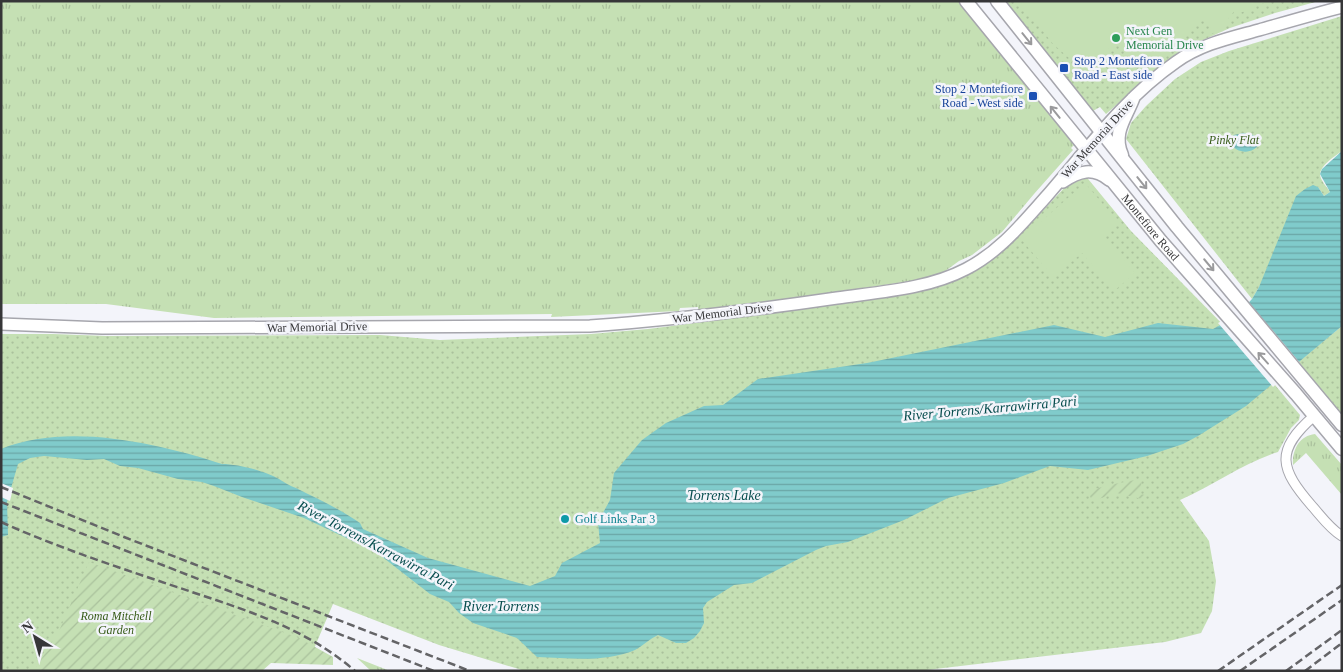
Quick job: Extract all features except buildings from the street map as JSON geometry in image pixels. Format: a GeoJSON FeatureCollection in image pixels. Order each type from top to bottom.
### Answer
{"type":"FeatureCollection","features":[{"type":"Feature","properties":{"kind":"main road","name":"Montefiore Road"},"geometry":{"type":"LineString","coordinates":[[966,1],[1161,242],[1296,394],[1342,450]]}},
{"type":"Feature","properties":{"kind":"main road","name":"Montefiore Road"},"geometry":{"type":"LineString","coordinates":[[996,1],[1177,227],[1308,384],[1336,413],[1342,425]]}},
{"type":"Feature","properties":{"kind":"main road"},"geometry":{"type":"LineString","coordinates":[[1128,165],[1117,141],[1120,126],[1127,115],[1133,98]]}},
{"type":"Feature","properties":{"kind":"street","name":"War Memorial Drive"},"geometry":{"type":"LineString","coordinates":[[1,324],[102,328],[590,326],[678,319],[778,307],[901,288],[945,278],[965,270],[1008,240],[1101,132],[1133,98],[1175,62],[1197,49],[1233,37],[1342,7]]}},
{"type":"Feature","properties":{"kind":"street"},"geometry":{"type":"LineString","coordinates":[[1053,188],[1073,175],[1089,171],[1101,175],[1116,187]]}},
{"type":"Feature","properties":{"kind":"street"},"geometry":{"type":"LineString","coordinates":[[1314,416],[1298,429],[1287,448],[1285,457],[1288,472],[1295,485],[1333,530],[1342,536]]}},
{"type":"Feature","properties":{"kind":"green space"},"geometry":{"type":"Polygon","coordinates":[[[1,1],[962,1],[1074,145],[1071,148],[1073,150],[1002,232],[972,255],[959,261],[937,277],[699,313],[698,307],[680,308],[679,311],[551,317],[552,314],[214,318],[106,304],[1,304],[1,1]]]}},
{"type":"Feature","properties":{"kind":"green space","name":"Next Gen Memorial Drive"},"geometry":{"type":"Polygon","coordinates":[[[1003,1],[1319,1],[1230,28],[1192,45],[1163,64],[1106,114],[1100,107],[1093,111],[1003,1]]]}},
{"type":"Feature","properties":{"kind":"green space","name":"Next Gen Memorial Drive"},"geometry":{"type":"Polygon","coordinates":[[[1019,1],[1269,1],[1240,13],[1236,9],[1224,24],[1223,29],[1211,34],[1210,26],[1201,18],[1166,57],[1146,68],[1116,41],[1086,73],[1053,44],[1019,1]]]}},
{"type":"Feature","properties":{"kind":"green space","name":"Pinky Flat"},"geometry":{"type":"Polygon","coordinates":[[[1342,16],[1342,151],[1326,164],[1320,174],[1322,181],[1330,192],[1324,196],[1318,187],[1252,299],[1126,139],[1131,123],[1175,79],[1201,62],[1229,51],[1342,16]]]}},
{"type":"Feature","properties":{"kind":"green space"},"geometry":{"type":"Polygon","coordinates":[[[1084,174],[1131,231],[1235,337],[1300,415],[1299,420],[1291,428],[1278,452],[1253,462],[1180,500],[1209,541],[1216,581],[1212,611],[1201,633],[1165,642],[918,671],[525,671],[439,645],[333,604],[313,651],[289,644],[260,671],[1,671],[1,334],[106,336],[380,335],[440,340],[591,334],[648,329],[781,312],[858,300],[968,274],[990,261],[1011,244],[1067,185],[1084,174]]]}},
{"type":"Feature","properties":{"kind":"green space"},"geometry":{"type":"Polygon","coordinates":[[[1085,183],[1118,222],[1103,235],[1135,273],[1114,291],[1082,253],[1053,277],[1021,239],[1085,183]]]}},
{"type":"Feature","properties":{"kind":"green space"},"geometry":{"type":"Polygon","coordinates":[[[1342,326],[1342,414],[1338,414],[1293,366],[1342,326]]]}},
{"type":"Feature","properties":{"kind":"green space"},"geometry":{"type":"Polygon","coordinates":[[[1315,434],[1342,465],[1342,495],[1306,453],[1293,465],[1295,449],[1309,435],[1315,434]]]}},
{"type":"Feature","properties":{"kind":"green space"},"geometry":{"type":"Polygon","coordinates":[[[1135,480],[1142,481],[1139,494],[1146,495],[1142,499],[1117,493],[1092,501],[1088,491],[1109,485],[1135,480]]]}},
{"type":"Feature","properties":{"kind":"green space","name":"Roma Mitchell Garden"},"geometry":{"type":"Polygon","coordinates":[[[89,562],[299,638],[333,657],[333,665],[271,663],[262,671],[37,671],[35,669],[59,631],[89,562]]]}},
{"type":"Feature","properties":{"kind":"green space"},"geometry":{"type":"Polygon","coordinates":[[[357,658],[390,671],[371,671],[357,658]]]}},
{"type":"Feature","properties":{"kind":"water"},"geometry":{"type":"Polygon","coordinates":[[[1243,133],[1254,135],[1258,138],[1260,143],[1257,147],[1245,152],[1233,147],[1230,143],[1231,138],[1234,135],[1243,133]]]}},
{"type":"Feature","properties":{"kind":"water","name":"Torrens Lake"},"geometry":{"type":"Polygon","coordinates":[[[1342,151],[1342,326],[1246,406],[1183,444],[1147,456],[1088,470],[1050,466],[1004,483],[948,498],[904,520],[848,542],[816,550],[752,583],[734,585],[707,602],[703,608],[704,623],[700,631],[686,643],[676,643],[658,635],[635,650],[611,657],[586,659],[537,657],[517,638],[473,623],[459,613],[449,602],[430,594],[376,552],[304,518],[202,482],[178,479],[138,468],[120,466],[104,459],[87,460],[44,456],[30,458],[18,464],[7,502],[8,535],[1,537],[1,449],[27,441],[54,437],[112,438],[170,449],[222,464],[266,473],[345,513],[360,523],[363,529],[428,558],[530,586],[555,576],[562,563],[600,543],[598,522],[610,500],[614,473],[642,440],[666,423],[704,406],[723,405],[758,379],[867,363],[1054,325],[1105,337],[1158,323],[1213,329],[1235,317],[1252,299],[1259,287],[1296,196],[1313,185],[1318,187],[1324,196],[1330,192],[1320,174],[1322,169],[1342,151]]]}},
{"type":"Feature","properties":{"kind":"pier"},"geometry":{"type":"Polygon","coordinates":[[[1247,300],[1300,363],[1273,387],[1218,323],[1233,315],[1247,300]]]}},
{"type":"Feature","properties":{"kind":"pier"},"geometry":{"type":"Polygon","coordinates":[[[1,483],[13,488],[10,501],[1,497],[1,483]]]}},
{"type":"Feature","properties":{"kind":"railway"},"geometry":{"type":"LineString","coordinates":[[1,487],[124,537],[470,671]]}},
{"type":"Feature","properties":{"kind":"railway"},"geometry":{"type":"LineString","coordinates":[[1,502],[434,671]]}},
{"type":"Feature","properties":{"kind":"railway"},"geometry":{"type":"LineString","coordinates":[[1,522],[90,557],[272,621],[315,642],[355,671]]}},
{"type":"Feature","properties":{"kind":"railway"},"geometry":{"type":"LineString","coordinates":[[1218,671],[1342,585]]}},
{"type":"Feature","properties":{"kind":"railway"},"geometry":{"type":"LineString","coordinates":[[1240,671],[1342,600]]}},
{"type":"Feature","properties":{"kind":"railway"},"geometry":{"type":"LineString","coordinates":[[1286,671],[1342,630]]}},
{"type":"Feature","properties":{"kind":"railway"},"geometry":{"type":"LineString","coordinates":[[1305,671],[1342,643]]}},
{"type":"Feature","properties":{"kind":"place","name":"Next Gen Memorial Drive"},"geometry":{"type":"Point","coordinates":[1116,38]}},
{"type":"Feature","properties":{"kind":"place","name":"Stop 2 Montefiore Road - East side"},"geometry":{"type":"Point","coordinates":[1064,68]}},
{"type":"Feature","properties":{"kind":"place","name":"Stop 2 Montefiore Road - West side"},"geometry":{"type":"Point","coordinates":[1033,96]}},
{"type":"Feature","properties":{"kind":"place","name":"Golf Links Par 3"},"geometry":{"type":"Point","coordinates":[565,519]}},
{"type":"Feature","properties":{"kind":"water label","name":"River Torrens/Karrawirra Pari"},"geometry":{"type":"Point","coordinates":[990,408]}},
{"type":"Feature","properties":{"kind":"water label","name":"River Torrens/Karrawirra Pari"},"geometry":{"type":"Point","coordinates":[376,545]}},
{"type":"Feature","properties":{"kind":"water label","name":"River Torrens"},"geometry":{"type":"Point","coordinates":[501,606]}}]}
